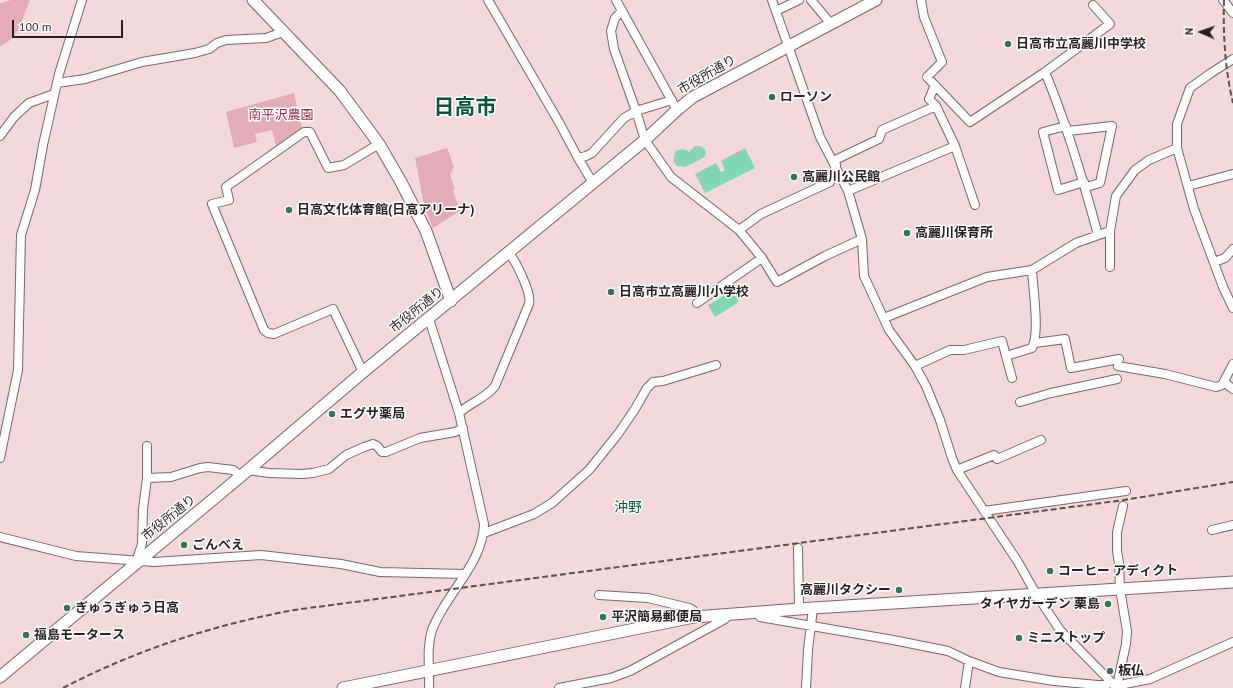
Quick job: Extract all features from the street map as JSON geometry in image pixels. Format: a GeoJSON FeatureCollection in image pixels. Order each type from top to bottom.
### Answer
{"type":"FeatureCollection","features":[{"type":"Feature","properties":{"kind":"street"},"geometry":{"type":"LineString","coordinates":[[0,458],[18,370],[21,236],[35,190],[54,94],[82,0]]}},
{"type":"Feature","properties":{"kind":"street"},"geometry":{"type":"LineString","coordinates":[[253,0],[340,90],[378,144],[401,182],[426,231],[451,301]]}},
{"type":"Feature","properties":{"kind":"street"},"geometry":{"type":"LineString","coordinates":[[488,0],[578,158],[594,183]]}},
{"type":"Feature","properties":{"kind":"street"},"geometry":{"type":"LineString","coordinates":[[578,158],[592,153],[624,118],[636,111],[674,105],[616,0]]}},
{"type":"Feature","properties":{"kind":"street"},"geometry":{"type":"LineString","coordinates":[[772,0],[820,137],[848,191],[862,239],[864,276],[890,330],[915,366],[926,386],[940,420],[957,470],[1018,562],[1036,594],[1060,630],[1117,686]]}},
{"type":"Feature","properties":{"kind":"street"},"geometry":{"type":"LineString","coordinates":[[776,11],[799,0]]}},
{"type":"Feature","properties":{"kind":"street"},"geometry":{"type":"LineString","coordinates":[[811,0],[831,24]]}},
{"type":"Feature","properties":{"kind":"street","name":"市役所通り"},"geometry":{"type":"LineString","coordinates":[[0,677],[139,560],[245,474],[363,372],[645,140],[674,105],[702,92],[876,0]]}},
{"type":"Feature","properties":{"kind":"street"},"geometry":{"type":"LineString","coordinates":[[921,0],[924,17],[942,62],[927,77],[970,122],[1045,72],[1110,24],[1093,5]]}},
{"type":"Feature","properties":{"kind":"street"},"geometry":{"type":"LineString","coordinates":[[1223,0],[1231,7]]}},
{"type":"Feature","properties":{"kind":"street"},"geometry":{"type":"LineString","coordinates":[[622,11],[615,18],[611,31],[614,49],[645,140],[671,177],[739,230],[762,258],[777,282],[825,256],[862,239]]}},
{"type":"Feature","properties":{"kind":"street"},"geometry":{"type":"LineString","coordinates":[[57,83],[85,79],[142,62],[194,53],[209,49],[217,43],[226,40],[266,38],[283,32]]}},
{"type":"Feature","properties":{"kind":"street"},"geometry":{"type":"LineString","coordinates":[[1233,59],[1190,88],[1177,124],[1177,148],[1194,209],[1233,308]]}},
{"type":"Feature","properties":{"kind":"street"},"geometry":{"type":"LineString","coordinates":[[1045,72],[1067,128],[1085,184],[1098,235]]}},
{"type":"Feature","properties":{"kind":"street"},"geometry":{"type":"LineString","coordinates":[[935,85],[929,99],[936,106],[955,146],[975,205]]}},
{"type":"Feature","properties":{"kind":"street"},"geometry":{"type":"LineString","coordinates":[[0,136],[14,117],[28,103],[54,94]]}},
{"type":"Feature","properties":{"kind":"street"},"geometry":{"type":"LineString","coordinates":[[834,163],[879,139],[882,130],[936,106]]}},
{"type":"Feature","properties":{"kind":"street"},"geometry":{"type":"LineString","coordinates":[[1112,126],[1100,183],[1085,184],[1058,190],[1043,132],[1067,128],[1112,126]]}},
{"type":"Feature","properties":{"kind":"street"},"geometry":{"type":"LineString","coordinates":[[363,372],[333,309],[274,334],[268,333],[264,330],[212,204],[229,200],[226,187],[304,132],[310,132],[328,168],[344,165],[378,144]]}},
{"type":"Feature","properties":{"kind":"street"},"geometry":{"type":"LineString","coordinates":[[848,191],[955,146]]}},
{"type":"Feature","properties":{"kind":"street"},"geometry":{"type":"LineString","coordinates":[[1110,267],[1110,230],[1116,196],[1135,170],[1149,160],[1177,148]]}},
{"type":"Feature","properties":{"kind":"street"},"geometry":{"type":"LineString","coordinates":[[739,230],[761,214],[830,182],[834,163]]}},
{"type":"Feature","properties":{"kind":"street"},"geometry":{"type":"LineString","coordinates":[[1188,186],[1233,174]]}},
{"type":"Feature","properties":{"kind":"street"},"geometry":{"type":"LineString","coordinates":[[884,318],[986,277],[1032,270],[1076,243],[1110,230]]}},
{"type":"Feature","properties":{"kind":"street"},"geometry":{"type":"LineString","coordinates":[[1214,262],[1225,258],[1233,249]]}},
{"type":"Feature","properties":{"kind":"street"},"geometry":{"type":"LineString","coordinates":[[459,413],[466,407],[489,394],[495,386],[530,304],[530,297],[518,267],[509,253]]}},
{"type":"Feature","properties":{"kind":"street"},"geometry":{"type":"LineString","coordinates":[[697,303],[762,258]]}},
{"type":"Feature","properties":{"kind":"street"},"geometry":{"type":"LineString","coordinates":[[1006,356],[1032,348],[1035,343],[1036,330],[1032,270]]}},
{"type":"Feature","properties":{"kind":"street"},"geometry":{"type":"LineString","coordinates":[[429,319],[463,428],[482,509],[484,533],[478,553],[438,617],[432,632],[428,657],[430,671],[429,688]]}},
{"type":"Feature","properties":{"kind":"street"},"geometry":{"type":"LineString","coordinates":[[1035,343],[1065,339],[1072,368],[1119,362],[1216,387],[1220,386],[1224,382],[1233,364]]}},
{"type":"Feature","properties":{"kind":"street"},"geometry":{"type":"LineString","coordinates":[[915,366],[950,350],[964,350],[1002,341],[1012,378]]}},
{"type":"Feature","properties":{"kind":"street"},"geometry":{"type":"LineString","coordinates":[[484,533],[534,514],[552,503],[589,470],[618,434],[635,409],[646,388],[652,382],[663,382],[716,365]]}},
{"type":"Feature","properties":{"kind":"street"},"geometry":{"type":"LineString","coordinates":[[1020,402],[1051,393],[1117,379]]}},
{"type":"Feature","properties":{"kind":"street"},"geometry":{"type":"LineString","coordinates":[[1224,382],[1233,389]]}},
{"type":"Feature","properties":{"kind":"street"},"geometry":{"type":"LineString","coordinates":[[147,478],[171,477],[200,468],[233,470],[245,474],[313,473],[332,468],[346,455],[374,444],[382,452],[386,452],[425,437],[455,432],[463,428]]}},
{"type":"Feature","properties":{"kind":"street"},"geometry":{"type":"LineString","coordinates":[[957,470],[994,455],[997,459],[1040,440]]}},
{"type":"Feature","properties":{"kind":"street"},"geometry":{"type":"LineString","coordinates":[[139,560],[138,556],[142,544],[143,508],[147,478],[148,446]]}},
{"type":"Feature","properties":{"kind":"street"},"geometry":{"type":"LineString","coordinates":[[984,511],[1126,491]]}},
{"type":"Feature","properties":{"kind":"street"},"geometry":{"type":"LineString","coordinates":[[1117,686],[1126,644],[1127,631],[1120,589],[1119,563],[1116,551],[1117,532],[1122,506]]}},
{"type":"Feature","properties":{"kind":"street"},"geometry":{"type":"LineString","coordinates":[[1212,530],[1233,525]]}},
{"type":"Feature","properties":{"kind":"street"},"geometry":{"type":"LineString","coordinates":[[0,538],[76,556],[154,562],[261,555],[341,564],[380,572],[464,574]]}},
{"type":"Feature","properties":{"kind":"street"},"geometry":{"type":"LineString","coordinates":[[798,548],[799,609]]}},
{"type":"Feature","properties":{"kind":"street"},"geometry":{"type":"LineString","coordinates":[[343,688],[694,617],[813,608],[1233,582]]}},
{"type":"Feature","properties":{"kind":"street"},"geometry":{"type":"LineString","coordinates":[[599,595],[648,598],[693,610],[694,617]]}},
{"type":"Feature","properties":{"kind":"street"},"geometry":{"type":"LineString","coordinates":[[806,688],[808,650],[813,608]]}},
{"type":"Feature","properties":{"kind":"street"},"geometry":{"type":"LineString","coordinates":[[757,612],[760,617],[948,651],[969,661],[999,672],[1098,685],[1117,686],[1150,679],[1232,645]]}},
{"type":"Feature","properties":{"kind":"street"},"geometry":{"type":"LineString","coordinates":[[559,688],[611,678],[630,671],[725,620],[727,614]]}},
{"type":"Feature","properties":{"kind":"street"},"geometry":{"type":"LineString","coordinates":[[965,688],[969,661]]}},
{"type":"Feature","properties":{"kind":"green space"},"geometry":{"type":"Polygon","coordinates":[[[11,0],[30,0],[19,28],[13,38],[0,47],[0,3],[11,0]]]}},
{"type":"Feature","properties":{"kind":"green space","name":"南平沢農園"},"geometry":{"type":"Polygon","coordinates":[[[294,93],[302,128],[276,146],[272,130],[255,134],[257,142],[234,148],[226,112],[294,93]]]}},
{"type":"Feature","properties":{"kind":"green space"},"geometry":{"type":"Polygon","coordinates":[[[447,148],[454,167],[450,175],[455,190],[453,191],[460,211],[433,228],[424,206],[415,158],[447,148]]]}},
{"type":"Feature","properties":{"kind":"shaded area"},"geometry":{"type":"Polygon","coordinates":[[[695,146],[700,146],[704,149],[706,152],[705,157],[685,167],[677,166],[674,160],[675,152],[682,149],[689,152],[695,146]]]}},
{"type":"Feature","properties":{"kind":"shaded area"},"geometry":{"type":"Polygon","coordinates":[[[745,148],[755,168],[705,193],[695,174],[716,163],[721,172],[725,170],[721,161],[745,148]]]}},
{"type":"Feature","properties":{"kind":"shaded area"},"geometry":{"type":"Polygon","coordinates":[[[732,291],[739,302],[715,317],[708,305],[732,291]]]}},
{"type":"Feature","properties":{"kind":"railway"},"geometry":{"type":"LineString","coordinates":[[1224,0],[1225,52],[1233,103]]}},
{"type":"Feature","properties":{"kind":"railway"},"geometry":{"type":"LineString","coordinates":[[63,688],[118,662],[176,640],[234,623],[294,610],[1124,500],[1233,482]]}},
{"type":"Feature","properties":{"kind":"place","name":"日高市立高麗川中学校"},"geometry":{"type":"Point","coordinates":[1008,44]}},
{"type":"Feature","properties":{"kind":"place","name":"ローソン"},"geometry":{"type":"Point","coordinates":[772,97]}},
{"type":"Feature","properties":{"kind":"place","name":"高麗川公民館"},"geometry":{"type":"Point","coordinates":[794,177]}},
{"type":"Feature","properties":{"kind":"place","name":"日高文化体育館(日高アリーナ)"},"geometry":{"type":"Point","coordinates":[289,210]}},
{"type":"Feature","properties":{"kind":"place","name":"高麗川保育所"},"geometry":{"type":"Point","coordinates":[907,233]}},
{"type":"Feature","properties":{"kind":"place","name":"日高市立高麗川小学校"},"geometry":{"type":"Point","coordinates":[611,292]}},
{"type":"Feature","properties":{"kind":"place","name":"エグサ薬局"},"geometry":{"type":"Point","coordinates":[332,414]}},
{"type":"Feature","properties":{"kind":"place","name":"ごんべえ"},"geometry":{"type":"Point","coordinates":[184,545]}},
{"type":"Feature","properties":{"kind":"place","name":"コーヒー アディクト"},"geometry":{"type":"Point","coordinates":[1050,571]}},
{"type":"Feature","properties":{"kind":"place","name":"高麗川タクシー"},"geometry":{"type":"Point","coordinates":[899,590]}},
{"type":"Feature","properties":{"kind":"place","name":"タイヤガーデン 栗島"},"geometry":{"type":"Point","coordinates":[1108,604]}},
{"type":"Feature","properties":{"kind":"place","name":"ぎゅうぎゅう日高"},"geometry":{"type":"Point","coordinates":[67,608]}},
{"type":"Feature","properties":{"kind":"place","name":"平沢簡易郵便局"},"geometry":{"type":"Point","coordinates":[603,617]}},
{"type":"Feature","properties":{"kind":"place","name":"福島モータース"},"geometry":{"type":"Point","coordinates":[26,635]}},
{"type":"Feature","properties":{"kind":"place","name":"ミニストップ"},"geometry":{"type":"Point","coordinates":[1019,638]}},
{"type":"Feature","properties":{"kind":"place","name":"板仏"},"geometry":{"type":"Point","coordinates":[1110,671]}},
{"type":"Feature","properties":{"kind":"district","name":"日高市"},"geometry":{"type":"Point","coordinates":[465,108]}},
{"type":"Feature","properties":{"kind":"district","name":"沖野"},"geometry":{"type":"Point","coordinates":[628,508]}}]}
